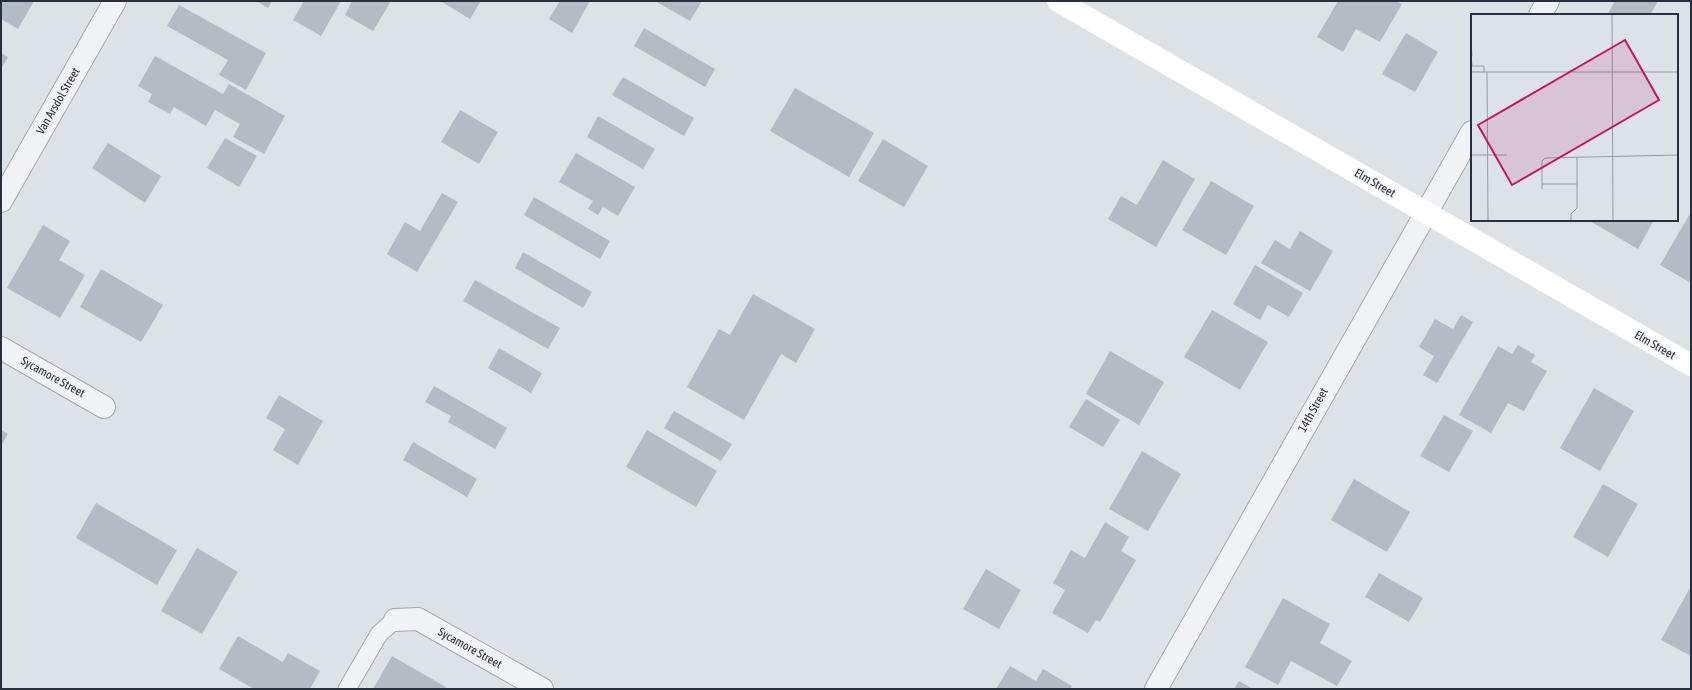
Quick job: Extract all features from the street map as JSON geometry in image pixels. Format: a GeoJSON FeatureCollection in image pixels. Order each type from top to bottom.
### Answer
{"type":"FeatureCollection","features":[{"type":"Feature","properties":{"kind":"main road","name":"Elm Street"},"geometry":{"type":"LineString","coordinates":[[1058,1],[1691,365]]}},
{"type":"Feature","properties":{"kind":"street","name":"Van Arsdol Street"},"geometry":{"type":"LineString","coordinates":[[1,201],[115,1]]}},
{"type":"Feature","properties":{"kind":"street"},"geometry":{"type":"LineString","coordinates":[[1541,14],[1548,1]]}},
{"type":"Feature","properties":{"kind":"street","name":"14th Street"},"geometry":{"type":"LineString","coordinates":[[1156,689],[1425,212],[1471,134]]}},
{"type":"Feature","properties":{"kind":"street","name":"Sycamore Street"},"geometry":{"type":"LineString","coordinates":[[1,348],[104,407]]}},
{"type":"Feature","properties":{"kind":"street","name":"Sycamore Street"},"geometry":{"type":"LineString","coordinates":[[395,620],[418,620],[542,689]]}},
{"type":"Feature","properties":{"kind":"lane"},"geometry":{"type":"LineString","coordinates":[[347,689],[379,634],[395,620]]}},
{"type":"Feature","properties":{"kind":"building"},"geometry":{"type":"Polygon","coordinates":[[[1,1],[34,1],[18,29],[1,19],[1,1]]]}},
{"type":"Feature","properties":{"kind":"building"},"geometry":{"type":"Polygon","coordinates":[[[256,1],[272,1],[268,8],[256,1]]]}},
{"type":"Feature","properties":{"kind":"building"},"geometry":{"type":"Polygon","coordinates":[[[304,1],[341,1],[321,36],[293,20],[304,1]]]}},
{"type":"Feature","properties":{"kind":"building"},"geometry":{"type":"Polygon","coordinates":[[[352,1],[391,1],[373,31],[345,15],[352,1]]]}},
{"type":"Feature","properties":{"kind":"building"},"geometry":{"type":"Polygon","coordinates":[[[481,1],[470,19],[442,2],[481,1]]]}},
{"type":"Feature","properties":{"kind":"building"},"geometry":{"type":"Polygon","coordinates":[[[560,1],[590,1],[572,33],[549,19],[560,1]]]}},
{"type":"Feature","properties":{"kind":"building"},"geometry":{"type":"Polygon","coordinates":[[[655,1],[702,1],[690,21],[655,1]]]}},
{"type":"Feature","properties":{"kind":"building"},"geometry":{"type":"Polygon","coordinates":[[[1338,1],[1396,1],[1402,4],[1380,42],[1356,29],[1343,52],[1317,37],[1338,1]]]}},
{"type":"Feature","properties":{"kind":"building"},"geometry":{"type":"Polygon","coordinates":[[[1615,1],[1658,1],[1651,14],[1608,14],[1615,1]]]}},
{"type":"Feature","properties":{"kind":"building"},"geometry":{"type":"Polygon","coordinates":[[[179,5],[266,53],[246,90],[219,75],[228,60],[167,26],[179,5]]]}},
{"type":"Feature","properties":{"kind":"building"},"geometry":{"type":"Polygon","coordinates":[[[644,28],[715,69],[705,87],[634,46],[644,28]]]}},
{"type":"Feature","properties":{"kind":"building"},"geometry":{"type":"Polygon","coordinates":[[[1406,33],[1438,52],[1415,92],[1382,74],[1406,33]]]}},
{"type":"Feature","properties":{"kind":"building"},"geometry":{"type":"Polygon","coordinates":[[[1,53],[8,57],[1,69],[1,53]]]}},
{"type":"Feature","properties":{"kind":"building"},"geometry":{"type":"Polygon","coordinates":[[[155,56],[223,94],[229,84],[285,116],[264,154],[233,137],[240,124],[215,110],[206,126],[174,107],[170,114],[148,102],[152,94],[138,86],[155,56]]]}},
{"type":"Feature","properties":{"kind":"building"},"geometry":{"type":"Polygon","coordinates":[[[623,77],[694,118],[684,136],[612,95],[623,77]]]}},
{"type":"Feature","properties":{"kind":"building"},"geometry":{"type":"Polygon","coordinates":[[[795,88],[874,133],[849,177],[770,131],[795,88]]]}},
{"type":"Feature","properties":{"kind":"building"},"geometry":{"type":"Polygon","coordinates":[[[460,110],[498,132],[479,164],[441,142],[460,110]]]}},
{"type":"Feature","properties":{"kind":"building"},"geometry":{"type":"Polygon","coordinates":[[[598,116],[655,149],[643,169],[587,137],[598,116]]]}},
{"type":"Feature","properties":{"kind":"building"},"geometry":{"type":"Polygon","coordinates":[[[225,138],[257,156],[239,187],[207,168],[225,138]]]}},
{"type":"Feature","properties":{"kind":"building"},"geometry":{"type":"Polygon","coordinates":[[[883,139],[928,166],[904,207],[858,181],[883,139]]]}},
{"type":"Feature","properties":{"kind":"building"},"geometry":{"type":"Polygon","coordinates":[[[108,143],[161,176],[145,203],[92,168],[108,143]]]}},
{"type":"Feature","properties":{"kind":"building"},"geometry":{"type":"Polygon","coordinates":[[[576,153],[635,187],[618,216],[603,207],[598,215],[588,209],[593,201],[559,182],[576,153]]]}},
{"type":"Feature","properties":{"kind":"building"},"geometry":{"type":"Polygon","coordinates":[[[1163,160],[1195,179],[1156,247],[1108,219],[1121,196],[1137,205],[1163,160]]]}},
{"type":"Feature","properties":{"kind":"building"},"geometry":{"type":"Polygon","coordinates":[[[1211,181],[1254,206],[1226,255],[1182,230],[1211,181]]]}},
{"type":"Feature","properties":{"kind":"building"},"geometry":{"type":"Polygon","coordinates":[[[442,193],[458,202],[417,272],[387,254],[405,222],[420,231],[442,193]]]}},
{"type":"Feature","properties":{"kind":"building"},"geometry":{"type":"Polygon","coordinates":[[[534,197],[610,241],[600,259],[524,215],[534,197]]]}},
{"type":"Feature","properties":{"kind":"building"},"geometry":{"type":"Polygon","coordinates":[[[1691,212],[1691,283],[1660,265],[1691,212]]]}},
{"type":"Feature","properties":{"kind":"building"},"geometry":{"type":"Polygon","coordinates":[[[1590,221],[1653,221],[1638,249],[1590,221]]]}},
{"type":"Feature","properties":{"kind":"building"},"geometry":{"type":"Polygon","coordinates":[[[43,225],[70,241],[59,260],[85,275],[60,318],[7,288],[43,225]]]}},
{"type":"Feature","properties":{"kind":"building"},"geometry":{"type":"Polygon","coordinates":[[[1300,231],[1333,251],[1310,291],[1261,263],[1275,240],[1290,249],[1300,231]]]}},
{"type":"Feature","properties":{"kind":"building"},"geometry":{"type":"Polygon","coordinates":[[[523,252],[592,292],[583,308],[515,268],[523,252]]]}},
{"type":"Feature","properties":{"kind":"building"},"geometry":{"type":"Polygon","coordinates":[[[1255,265],[1303,293],[1289,317],[1268,305],[1260,320],[1233,304],[1255,265]]]}},
{"type":"Feature","properties":{"kind":"building"},"geometry":{"type":"Polygon","coordinates":[[[101,269],[163,305],[141,342],[80,307],[101,269]]]}},
{"type":"Feature","properties":{"kind":"building"},"geometry":{"type":"Polygon","coordinates":[[[475,280],[560,328],[548,349],[463,301],[475,280]]]}},
{"type":"Feature","properties":{"kind":"building"},"geometry":{"type":"Polygon","coordinates":[[[753,294],[815,329],[796,363],[781,354],[744,420],[687,387],[719,329],[730,335],[753,294]]]}},
{"type":"Feature","properties":{"kind":"building"},"geometry":{"type":"Polygon","coordinates":[[[1212,310],[1268,342],[1240,390],[1184,357],[1212,310]]]}},
{"type":"Feature","properties":{"kind":"building"},"geometry":{"type":"Polygon","coordinates":[[[1461,315],[1473,322],[1437,383],[1423,375],[1434,356],[1419,347],[1435,319],[1453,329],[1461,315]]]}},
{"type":"Feature","properties":{"kind":"building"},"geometry":{"type":"Polygon","coordinates":[[[1518,345],[1535,355],[1531,362],[1547,371],[1524,411],[1508,403],[1491,433],[1459,415],[1498,346],[1512,354],[1518,345]]]}},
{"type":"Feature","properties":{"kind":"building"},"geometry":{"type":"Polygon","coordinates":[[[499,348],[542,373],[531,393],[488,368],[499,348]]]}},
{"type":"Feature","properties":{"kind":"building"},"geometry":{"type":"Polygon","coordinates":[[[1110,351],[1164,382],[1139,425],[1086,394],[1110,351]]]}},
{"type":"Feature","properties":{"kind":"building"},"geometry":{"type":"Polygon","coordinates":[[[434,386],[507,428],[495,449],[448,422],[451,416],[425,402],[434,386]]]}},
{"type":"Feature","properties":{"kind":"building"},"geometry":{"type":"Polygon","coordinates":[[[1594,388],[1634,411],[1600,471],[1560,448],[1594,388]]]}},
{"type":"Feature","properties":{"kind":"building"},"geometry":{"type":"Polygon","coordinates":[[[279,395],[323,421],[298,465],[273,450],[285,429],[266,418],[279,395]]]}},
{"type":"Feature","properties":{"kind":"building"},"geometry":{"type":"Polygon","coordinates":[[[1086,399],[1120,420],[1103,447],[1069,427],[1086,399]]]}},
{"type":"Feature","properties":{"kind":"building"},"geometry":{"type":"Polygon","coordinates":[[[674,411],[732,444],[721,461],[664,428],[674,411]]]}},
{"type":"Feature","properties":{"kind":"building"},"geometry":{"type":"Polygon","coordinates":[[[1444,415],[1473,431],[1449,472],[1420,456],[1444,415]]]}},
{"type":"Feature","properties":{"kind":"building"},"geometry":{"type":"Polygon","coordinates":[[[1,430],[8,434],[1,446],[1,430]]]}},
{"type":"Feature","properties":{"kind":"building"},"geometry":{"type":"Polygon","coordinates":[[[647,430],[717,471],[696,507],[626,467],[647,430]]]}},
{"type":"Feature","properties":{"kind":"building"},"geometry":{"type":"Polygon","coordinates":[[[413,442],[477,479],[467,497],[403,460],[413,442]]]}},
{"type":"Feature","properties":{"kind":"building"},"geometry":{"type":"Polygon","coordinates":[[[1142,451],[1181,474],[1148,531],[1109,509],[1142,451]]]}},
{"type":"Feature","properties":{"kind":"building"},"geometry":{"type":"Polygon","coordinates":[[[1354,479],[1410,512],[1387,552],[1331,520],[1354,479]]]}},
{"type":"Feature","properties":{"kind":"building"},"geometry":{"type":"Polygon","coordinates":[[[1603,484],[1638,504],[1608,557],[1573,537],[1603,484]]]}},
{"type":"Feature","properties":{"kind":"building"},"geometry":{"type":"Polygon","coordinates":[[[96,503],[177,550],[157,585],[76,538],[96,503]]]}},
{"type":"Feature","properties":{"kind":"building"},"geometry":{"type":"Polygon","coordinates":[[[1105,522],[1129,537],[1121,551],[1136,560],[1100,622],[1096,620],[1088,633],[1052,613],[1065,590],[1053,583],[1071,550],[1085,558],[1105,522]]]}},
{"type":"Feature","properties":{"kind":"building"},"geometry":{"type":"Polygon","coordinates":[[[197,548],[238,572],[202,634],[161,611],[197,548]]]}},
{"type":"Feature","properties":{"kind":"building"},"geometry":{"type":"Polygon","coordinates":[[[986,569],[1021,590],[999,629],[963,609],[986,569]]]}},
{"type":"Feature","properties":{"kind":"building"},"geometry":{"type":"Polygon","coordinates":[[[1379,573],[1423,598],[1409,622],[1365,597],[1379,573]]]}},
{"type":"Feature","properties":{"kind":"building"},"geometry":{"type":"Polygon","coordinates":[[[1691,586],[1691,656],[1661,640],[1691,586]]]}},
{"type":"Feature","properties":{"kind":"building"},"geometry":{"type":"Polygon","coordinates":[[[1283,598],[1330,624],[1320,643],[1352,661],[1337,686],[1291,661],[1278,685],[1245,667],[1283,598]]]}},
{"type":"Feature","properties":{"kind":"building"},"geometry":{"type":"Polygon","coordinates":[[[238,636],[283,662],[288,653],[320,671],[310,689],[254,689],[219,669],[238,636]]]}},
{"type":"Feature","properties":{"kind":"building"},"geometry":{"type":"Polygon","coordinates":[[[392,656],[446,687],[445,689],[373,689],[392,656]]]}},
{"type":"Feature","properties":{"kind":"building"},"geometry":{"type":"Polygon","coordinates":[[[1010,666],[1036,681],[1043,669],[1072,686],[1070,689],[996,689],[1010,666]]]}},
{"type":"Feature","properties":{"kind":"building"},"geometry":{"type":"Polygon","coordinates":[[[1239,681],[1253,689],[1234,689],[1239,681]]]}}]}
